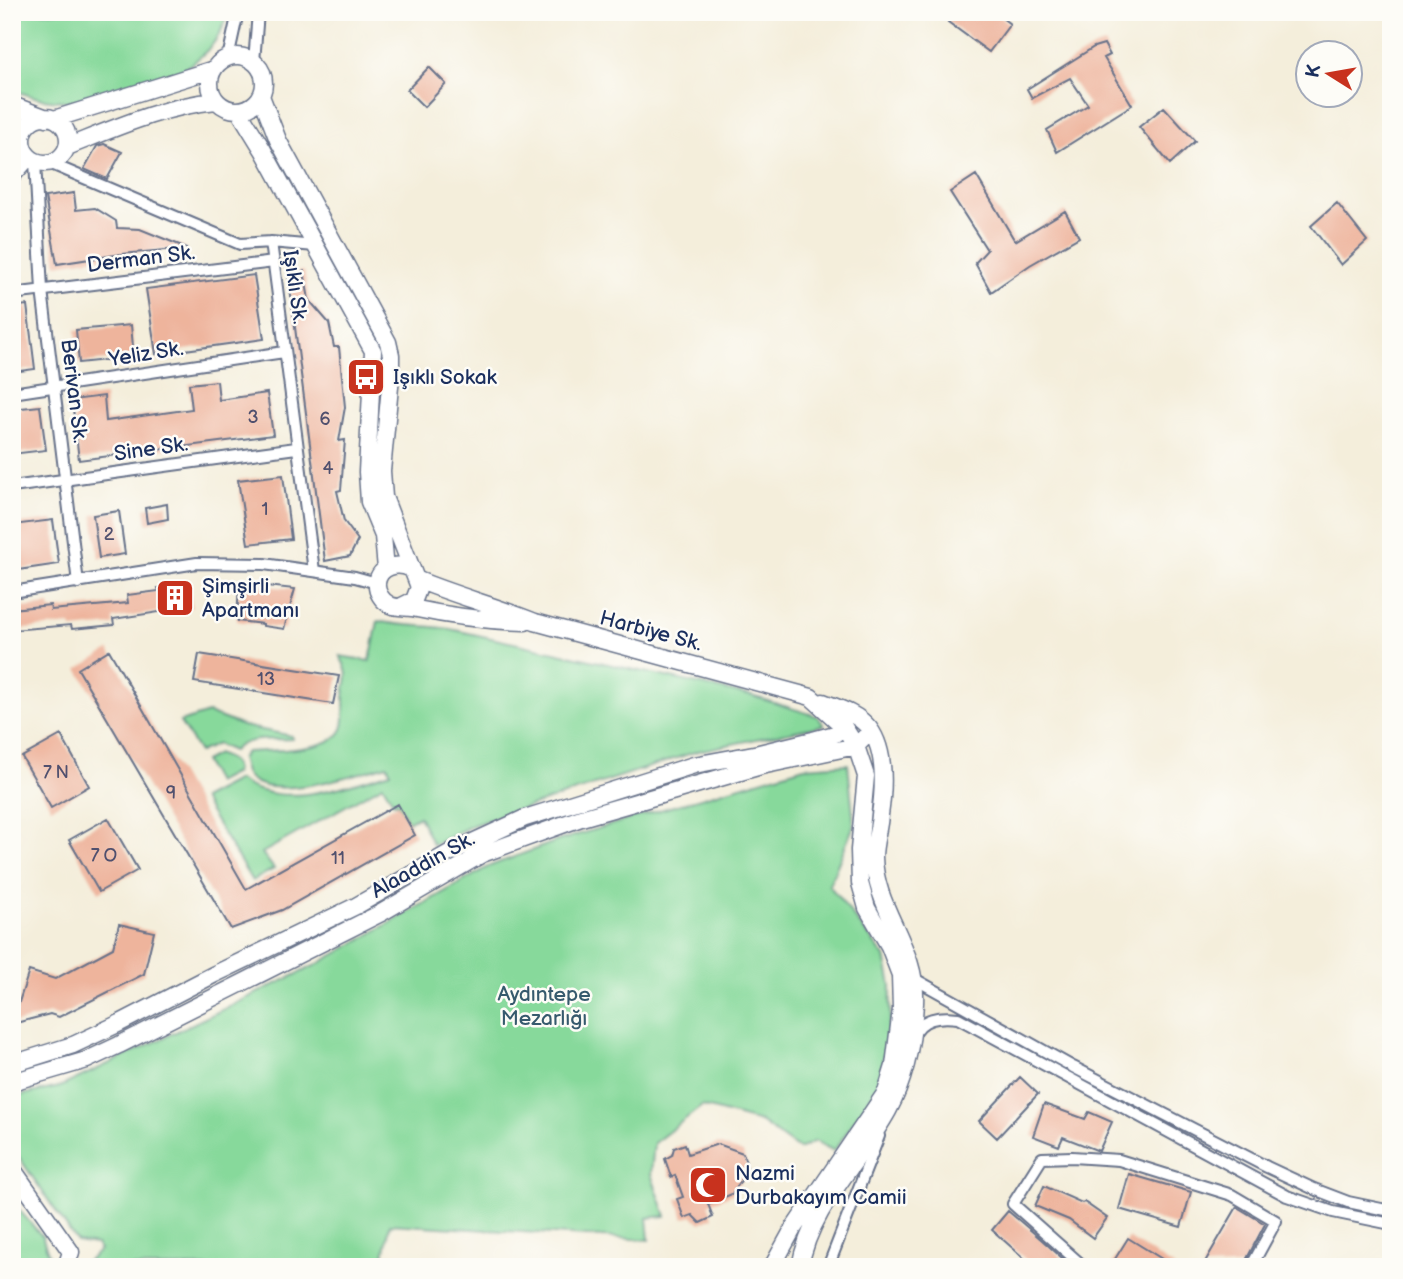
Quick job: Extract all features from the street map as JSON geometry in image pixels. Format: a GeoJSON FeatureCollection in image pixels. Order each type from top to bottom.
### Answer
{"type":"FeatureCollection","features":[{"type":"Feature","properties":{"kind":"street"},"geometry":{"type":"LineString","coordinates":[[228,58],[238,12]]}},
{"type":"Feature","properties":{"kind":"street"},"geometry":{"type":"LineString","coordinates":[[254,62],[258,12]]}},
{"type":"Feature","properties":{"kind":"street"},"geometry":{"type":"LineString","coordinates":[[30,154],[23,133],[27,126],[40,118],[51,118],[214,69],[228,58],[246,57],[254,62],[263,74],[265,82],[261,96],[248,109],[239,111],[223,107],[216,101],[210,85],[214,69]]}},
{"type":"Feature","properties":{"kind":"street"},"geometry":{"type":"LineString","coordinates":[[239,111],[373,351],[367,472],[369,502],[383,536],[380,596],[396,607],[402,606],[414,600],[419,587],[384,498],[382,471],[391,376],[388,342],[278,140],[261,96]]}},
{"type":"Feature","properties":{"kind":"street"},"geometry":{"type":"LineString","coordinates":[[30,154],[60,157],[67,147],[129,123],[190,103],[216,101]]}},
{"type":"Feature","properties":{"kind":"street"},"geometry":{"type":"LineString","coordinates":[[12,105],[51,118],[64,128],[67,147]]}},
{"type":"Feature","properties":{"kind":"street"},"geometry":{"type":"LineString","coordinates":[[12,177],[30,154]]}},
{"type":"Feature","properties":{"kind":"street","name":"Işıklı Sk."},"geometry":{"type":"LineString","coordinates":[[30,154],[240,244],[271,242],[313,571]]}},
{"type":"Feature","properties":{"kind":"street","name":"Berivan Sk."},"geometry":{"type":"LineString","coordinates":[[30,154],[52,388],[78,583]]}},
{"type":"Feature","properties":{"kind":"street"},"geometry":{"type":"LineString","coordinates":[[271,242],[334,246]]}},
{"type":"Feature","properties":{"kind":"street","name":"Derman Sk."},"geometry":{"type":"LineString","coordinates":[[12,294],[274,262]]}},
{"type":"Feature","properties":{"kind":"street","name":"Yeliz Sk."},"geometry":{"type":"LineString","coordinates":[[12,393],[285,352]]}},
{"type":"Feature","properties":{"kind":"street","name":"Sine Sk."},"geometry":{"type":"LineString","coordinates":[[12,487],[296,448]]}},
{"type":"Feature","properties":{"kind":"street"},"geometry":{"type":"LineString","coordinates":[[12,592],[197,563],[264,564],[382,576],[398,565],[414,574]]}},
{"type":"Feature","properties":{"kind":"street","name":"Harbiye Sk."},"geometry":{"type":"LineString","coordinates":[[414,574],[460,597],[535,622],[811,696],[844,727],[856,746],[866,776],[859,850],[860,884],[867,908],[889,946],[900,975],[901,1009],[894,1066],[886,1092],[793,1229],[772,1267]]}},
{"type":"Feature","properties":{"kind":"street"},"geometry":{"type":"LineString","coordinates":[[402,606],[498,621],[535,622]]}},
{"type":"Feature","properties":{"kind":"street"},"geometry":{"type":"LineString","coordinates":[[811,696],[850,713],[868,726],[877,741],[882,773],[881,814],[874,856],[879,892],[898,928],[913,978],[915,1002],[902,1075],[828,1267]]}},
{"type":"Feature","properties":{"kind":"street","name":"Alaaddin Sk."},"geometry":{"type":"LineString","coordinates":[[12,1064],[73,1045],[356,906],[451,852],[524,818],[694,765],[813,740],[835,734],[844,727]]}},
{"type":"Feature","properties":{"kind":"street"},"geometry":{"type":"LineString","coordinates":[[856,746],[871,732]]}},
{"type":"Feature","properties":{"kind":"street","name":"Alaaddin Sk."},"geometry":{"type":"LineString","coordinates":[[12,1082],[87,1060],[381,913],[482,854],[580,818],[761,766],[856,746]]}},
{"type":"Feature","properties":{"kind":"street"},"geometry":{"type":"LineString","coordinates":[[233,965],[243,982]]}},
{"type":"Feature","properties":{"kind":"street"},"geometry":{"type":"LineString","coordinates":[[215,974],[224,993]]}},
{"type":"Feature","properties":{"kind":"street"},"geometry":{"type":"LineString","coordinates":[[913,978],[1073,1067],[1267,1167],[1349,1202],[1391,1211]]}},
{"type":"Feature","properties":{"kind":"street"},"geometry":{"type":"LineString","coordinates":[[908,1051],[916,1030],[935,1016],[958,1018],[1287,1196],[1333,1212],[1391,1224]]}},
{"type":"Feature","properties":{"kind":"street"},"geometry":{"type":"LineString","coordinates":[[800,1267],[817,1218],[889,1109]]}},
{"type":"Feature","properties":{"kind":"street"},"geometry":{"type":"LineString","coordinates":[[1084,1267],[1013,1204],[1042,1158],[1119,1160],[1232,1195],[1276,1221],[1251,1267]]}},
{"type":"Feature","properties":{"kind":"street"},"geometry":{"type":"LineString","coordinates":[[12,1168],[71,1252],[66,1267]]}},
{"type":"Feature","properties":{"kind":"green space"},"geometry":{"type":"Polygon","coordinates":[[[12,12],[227,12],[219,35],[202,55],[179,72],[124,94],[67,101],[43,99],[12,90],[12,12]]]}},
{"type":"Feature","properties":{"kind":"green space"},"geometry":{"type":"Polygon","coordinates":[[[378,621],[455,630],[752,696],[817,716],[824,725],[698,751],[473,825],[433,845],[419,816],[408,822],[383,785],[262,853],[274,869],[252,881],[202,799],[238,780],[256,789],[294,795],[334,789],[391,772],[387,765],[316,784],[277,787],[261,785],[249,778],[241,758],[246,752],[316,746],[338,735],[344,723],[347,677],[340,656],[370,661],[378,621]]]}},
{"type":"Feature","properties":{"kind":"green space"},"geometry":{"type":"Polygon","coordinates":[[[208,713],[243,726],[292,736],[292,739],[252,741],[233,751],[217,744],[199,752],[180,722],[208,713]]]}},
{"type":"Feature","properties":{"kind":"green space"},"geometry":{"type":"Polygon","coordinates":[[[217,754],[235,765],[235,773],[216,783],[204,761],[217,754]]]}},
{"type":"Feature","properties":{"kind":"green space","name":"Aydıntepe Mezarlığı"},"geometry":{"type":"Polygon","coordinates":[[[848,764],[854,825],[829,885],[885,957],[891,985],[890,1018],[879,1084],[834,1151],[815,1141],[799,1149],[760,1122],[702,1106],[654,1143],[651,1174],[666,1216],[647,1218],[649,1240],[390,1224],[382,1267],[81,1267],[100,1250],[96,1245],[77,1242],[12,1147],[12,1097],[60,1087],[314,966],[490,866],[560,840],[804,767],[848,764]]]}},
{"type":"Feature","properties":{"kind":"green space"},"geometry":{"type":"Polygon","coordinates":[[[12,1202],[42,1236],[53,1267],[12,1267],[12,1202]]]}},
{"type":"Feature","properties":{"kind":"building"},"geometry":{"type":"Polygon","coordinates":[[[955,12],[994,12],[1010,24],[989,52],[948,22],[955,12]]]}},
{"type":"Feature","properties":{"kind":"building"},"geometry":{"type":"Polygon","coordinates":[[[1104,44],[1110,55],[1104,58],[1132,105],[1057,152],[1047,130],[1088,105],[1070,78],[1032,98],[1027,89],[1094,47],[1104,44]]]}},
{"type":"Feature","properties":{"kind":"building"},"geometry":{"type":"Polygon","coordinates":[[[429,67],[446,84],[424,107],[407,90],[429,67]]]}},
{"type":"Feature","properties":{"kind":"building"},"geometry":{"type":"Polygon","coordinates":[[[1164,107],[1195,141],[1170,164],[1139,127],[1164,107]]]}},
{"type":"Feature","properties":{"kind":"building"},"geometry":{"type":"Polygon","coordinates":[[[104,144],[122,152],[107,179],[84,169],[97,146],[104,144]]]}},
{"type":"Feature","properties":{"kind":"building"},"geometry":{"type":"Polygon","coordinates":[[[976,175],[1015,241],[1065,211],[1079,237],[1030,265],[991,292],[975,263],[987,250],[950,192],[976,175]]]}},
{"type":"Feature","properties":{"kind":"building"},"geometry":{"type":"Polygon","coordinates":[[[74,193],[76,210],[95,208],[116,221],[117,228],[140,229],[187,248],[57,264],[45,197],[74,193]]]}},
{"type":"Feature","properties":{"kind":"building"},"geometry":{"type":"Polygon","coordinates":[[[1337,203],[1367,241],[1341,265],[1311,226],[1337,203]]]}},
{"type":"Feature","properties":{"kind":"building"},"geometry":{"type":"Polygon","coordinates":[[[304,271],[309,300],[329,323],[334,347],[339,347],[345,407],[339,441],[345,440],[341,490],[337,491],[344,521],[358,540],[350,556],[325,561],[288,273],[304,271]]]}},
{"type":"Feature","properties":{"kind":"building"},"geometry":{"type":"Polygon","coordinates":[[[254,275],[264,339],[156,354],[146,289],[254,275]]]}},
{"type":"Feature","properties":{"kind":"building"},"geometry":{"type":"Polygon","coordinates":[[[27,305],[35,369],[12,372],[12,307],[27,305]]]}},
{"type":"Feature","properties":{"kind":"building"},"geometry":{"type":"Polygon","coordinates":[[[131,325],[134,357],[79,363],[76,330],[131,325]]]}},
{"type":"Feature","properties":{"kind":"building"},"geometry":{"type":"Polygon","coordinates":[[[217,381],[219,400],[267,393],[273,435],[79,460],[72,400],[104,396],[106,421],[192,409],[189,384],[217,381]]]}},
{"type":"Feature","properties":{"kind":"building"},"geometry":{"type":"Polygon","coordinates":[[[40,406],[46,450],[12,454],[12,409],[40,406]]]}},
{"type":"Feature","properties":{"kind":"building"},"geometry":{"type":"Polygon","coordinates":[[[283,475],[291,539],[248,544],[238,480],[283,475]]]}},
{"type":"Feature","properties":{"kind":"building"},"geometry":{"type":"Polygon","coordinates":[[[167,504],[168,519],[147,523],[145,508],[167,504]]]}},
{"type":"Feature","properties":{"kind":"building"},"geometry":{"type":"Polygon","coordinates":[[[119,511],[125,554],[99,558],[93,515],[119,511]]]}},
{"type":"Feature","properties":{"kind":"building"},"geometry":{"type":"Polygon","coordinates":[[[53,520],[59,564],[18,570],[12,525],[53,520]]]}},
{"type":"Feature","properties":{"kind":"building"},"geometry":{"type":"Polygon","coordinates":[[[188,583],[192,607],[113,619],[114,625],[72,629],[71,625],[12,630],[12,609],[50,605],[51,610],[128,603],[127,595],[159,591],[158,588],[188,583]]]}},
{"type":"Feature","properties":{"kind":"building"},"geometry":{"type":"Polygon","coordinates":[[[239,583],[295,589],[284,629],[237,621],[239,583]]]}},
{"type":"Feature","properties":{"kind":"building"},"geometry":{"type":"Polygon","coordinates":[[[109,650],[246,889],[398,804],[415,835],[282,910],[231,929],[78,669],[109,650]]]}},
{"type":"Feature","properties":{"kind":"building"},"geometry":{"type":"Polygon","coordinates":[[[199,654],[339,676],[333,704],[194,682],[199,654]]]}},
{"type":"Feature","properties":{"kind":"building"},"geometry":{"type":"Polygon","coordinates":[[[61,735],[89,786],[51,808],[22,757],[61,735]]]}},
{"type":"Feature","properties":{"kind":"building"},"geometry":{"type":"Polygon","coordinates":[[[108,818],[138,870],[99,892],[69,840],[108,818]]]}},
{"type":"Feature","properties":{"kind":"building"},"geometry":{"type":"Polygon","coordinates":[[[119,924],[154,932],[144,974],[59,1017],[50,1014],[12,1024],[29,971],[55,979],[113,948],[119,924]]]}},
{"type":"Feature","properties":{"kind":"building"},"geometry":{"type":"Polygon","coordinates":[[[1020,1077],[1038,1094],[997,1138],[979,1121],[1020,1077]]]}},
{"type":"Feature","properties":{"kind":"building"},"geometry":{"type":"Polygon","coordinates":[[[1044,1104],[1085,1119],[1089,1112],[1112,1122],[1099,1151],[1063,1137],[1059,1146],[1033,1136],[1044,1104]]]}},
{"type":"Feature","properties":{"kind":"building","name":"Nazmi Durbakayım Camii"},"geometry":{"type":"Polygon","coordinates":[[[685,1144],[688,1154],[718,1144],[743,1153],[748,1170],[732,1194],[708,1204],[713,1217],[700,1223],[692,1215],[684,1218],[677,1199],[683,1197],[675,1175],[671,1177],[665,1159],[672,1155],[674,1148],[685,1144]]]}},
{"type":"Feature","properties":{"kind":"building"},"geometry":{"type":"Polygon","coordinates":[[[1129,1174],[1191,1192],[1181,1227],[1119,1209],[1129,1174]]]}},
{"type":"Feature","properties":{"kind":"building"},"geometry":{"type":"Polygon","coordinates":[[[1044,1186],[1084,1202],[1107,1218],[1093,1238],[1069,1220],[1035,1206],[1044,1186]]]}},
{"type":"Feature","properties":{"kind":"building"},"geometry":{"type":"Polygon","coordinates":[[[1237,1207],[1265,1224],[1243,1266],[1202,1267],[1237,1207]]]}},
{"type":"Feature","properties":{"kind":"building"},"geometry":{"type":"Polygon","coordinates":[[[1008,1211],[1072,1267],[1034,1267],[992,1230],[1008,1211]]]}},
{"type":"Feature","properties":{"kind":"building"},"geometry":{"type":"Polygon","coordinates":[[[1128,1238],[1175,1267],[1110,1267],[1128,1238]]]}},
{"type":"Feature","properties":{"kind":"place","name":"Işıklı Sokak"},"geometry":{"type":"Point","coordinates":[366,377]}},
{"type":"Feature","properties":{"kind":"place","name":"Şimşirli Apartmanı"},"geometry":{"type":"Point","coordinates":[175,598]}},
{"type":"Feature","properties":{"kind":"place","name":"Nazmi Durbakayım Camii"},"geometry":{"type":"Point","coordinates":[708,1185]}}]}
